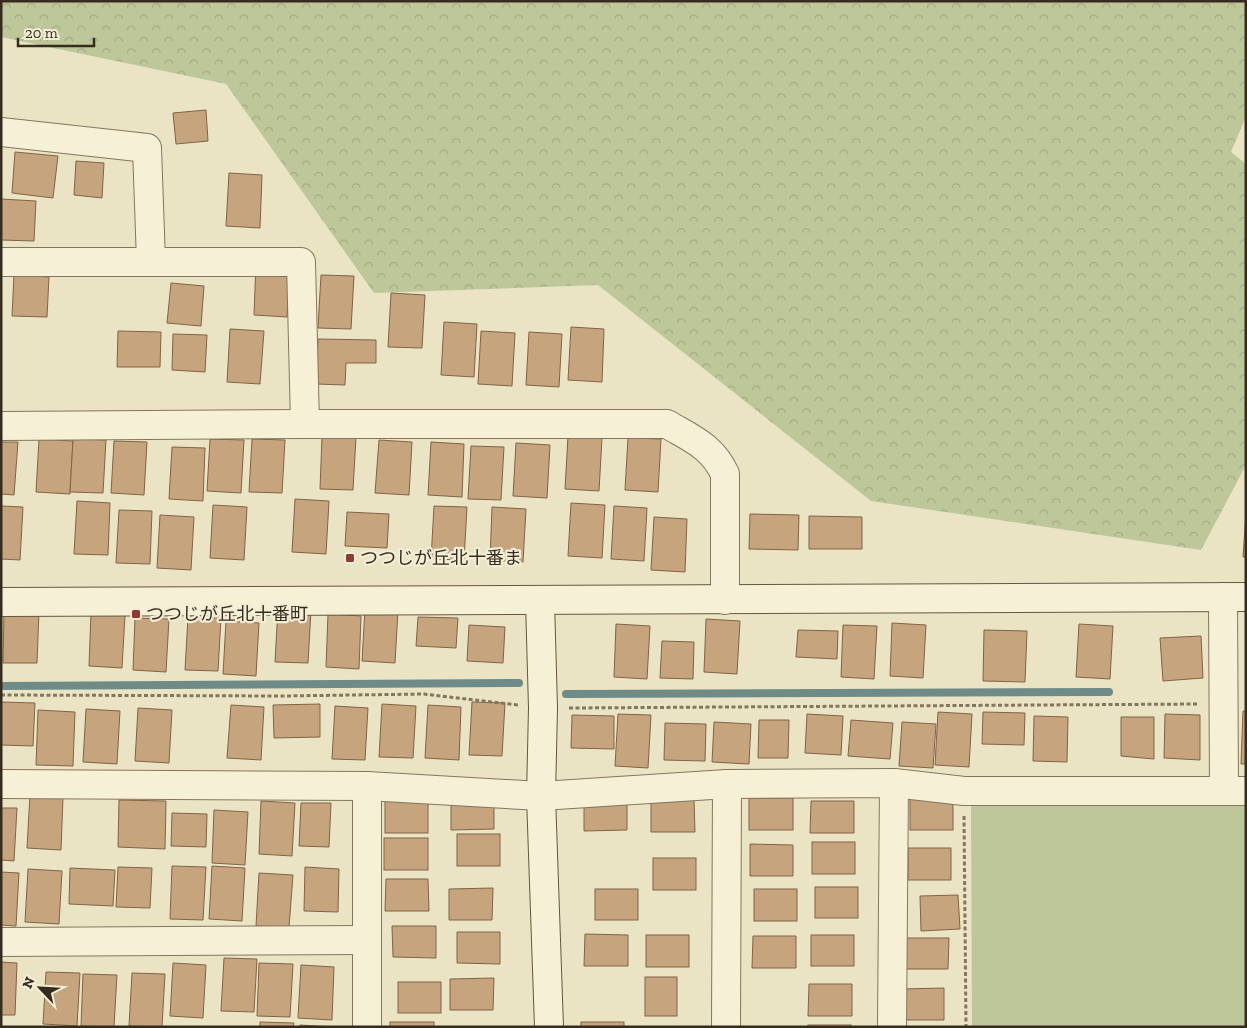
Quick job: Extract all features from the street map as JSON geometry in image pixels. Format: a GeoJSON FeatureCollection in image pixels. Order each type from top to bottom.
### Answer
{"type":"FeatureCollection","features":[{"type":"Feature","properties":{"kind":"street"},"geometry":{"type":"LineString","coordinates":[[1,132],[147,148],[151,262]]}},
{"type":"Feature","properties":{"kind":"street"},"geometry":{"type":"LineString","coordinates":[[1,262],[301,262],[304,424]]}},
{"type":"Feature","properties":{"kind":"street"},"geometry":{"type":"LineString","coordinates":[[1,426],[667,424],[708,449],[718,460],[724,474],[725,600]]}},
{"type":"Feature","properties":{"kind":"street"},"geometry":{"type":"LineString","coordinates":[[1,602],[1234,597],[1224,704],[1235,791],[964,790],[894,783],[727,784],[541,796],[367,786],[1,784]]}},
{"type":"Feature","properties":{"kind":"street"},"geometry":{"type":"LineString","coordinates":[[540,601],[541,796],[549,1027]]}},
{"type":"Feature","properties":{"kind":"street"},"geometry":{"type":"LineString","coordinates":[[892,1027],[894,783]]}},
{"type":"Feature","properties":{"kind":"street"},"geometry":{"type":"LineString","coordinates":[[726,1027],[727,784]]}},
{"type":"Feature","properties":{"kind":"street"},"geometry":{"type":"LineString","coordinates":[[367,786],[367,1027]]}},
{"type":"Feature","properties":{"kind":"street"},"geometry":{"type":"LineString","coordinates":[[1,942],[367,940]]}},
{"type":"Feature","properties":{"kind":"path"},"geometry":{"type":"LineString","coordinates":[[1,696],[424,694],[542,708],[1224,704]]}},
{"type":"Feature","properties":{"kind":"path"},"geometry":{"type":"LineString","coordinates":[[964,790],[966,1027]]}},
{"type":"Feature","properties":{"kind":"green space"},"geometry":{"type":"Polygon","coordinates":[[[1,1],[1246,1],[1246,116],[1231,152],[1246,164],[1246,465],[1201,550],[871,501],[598,285],[374,293],[226,84],[1,37],[1,1]]]}},
{"type":"Feature","properties":{"kind":"green space"},"geometry":{"type":"Polygon","coordinates":[[[1246,803],[1246,1027],[972,1027],[971,805],[1246,803]]]}},
{"type":"Feature","properties":{"kind":"building"},"geometry":{"type":"Polygon","coordinates":[[[206,110],[208,141],[176,144],[173,113],[206,110]]]}},
{"type":"Feature","properties":{"kind":"building"},"geometry":{"type":"Polygon","coordinates":[[[15,152],[58,156],[53,198],[12,193],[15,152]]]}},
{"type":"Feature","properties":{"kind":"building"},"geometry":{"type":"Polygon","coordinates":[[[76,161],[104,163],[102,198],[74,195],[76,161]]]}},
{"type":"Feature","properties":{"kind":"building"},"geometry":{"type":"Polygon","coordinates":[[[229,173],[262,175],[260,228],[226,226],[229,173]]]}},
{"type":"Feature","properties":{"kind":"building"},"geometry":{"type":"Polygon","coordinates":[[[1,199],[36,201],[34,241],[1,240],[1,199]]]}},
{"type":"Feature","properties":{"kind":"building"},"geometry":{"type":"Polygon","coordinates":[[[256,262],[290,264],[287,317],[254,315],[256,262]]]}},
{"type":"Feature","properties":{"kind":"building"},"geometry":{"type":"Polygon","coordinates":[[[14,275],[49,277],[47,317],[12,316],[14,275]]]}},
{"type":"Feature","properties":{"kind":"building"},"geometry":{"type":"Polygon","coordinates":[[[321,275],[354,276],[351,329],[318,328],[321,275]]]}},
{"type":"Feature","properties":{"kind":"building"},"geometry":{"type":"Polygon","coordinates":[[[171,283],[204,286],[201,326],[167,323],[171,283]]]}},
{"type":"Feature","properties":{"kind":"building"},"geometry":{"type":"Polygon","coordinates":[[[391,293],[425,295],[422,348],[388,347],[391,293]]]}},
{"type":"Feature","properties":{"kind":"building"},"geometry":{"type":"Polygon","coordinates":[[[444,322],[477,324],[474,377],[441,375],[444,322]]]}},
{"type":"Feature","properties":{"kind":"building"},"geometry":{"type":"Polygon","coordinates":[[[571,327],[604,329],[602,382],[568,380],[571,327]]]}},
{"type":"Feature","properties":{"kind":"building"},"geometry":{"type":"Polygon","coordinates":[[[230,329],[264,331],[260,384],[227,382],[230,329]]]}},
{"type":"Feature","properties":{"kind":"building"},"geometry":{"type":"Polygon","coordinates":[[[118,331],[161,332],[160,367],[117,367],[118,331]]]}},
{"type":"Feature","properties":{"kind":"building"},"geometry":{"type":"Polygon","coordinates":[[[481,331],[515,333],[512,386],[478,384],[481,331]]]}},
{"type":"Feature","properties":{"kind":"building"},"geometry":{"type":"Polygon","coordinates":[[[529,332],[562,334],[559,387],[526,385],[529,332]]]}},
{"type":"Feature","properties":{"kind":"building"},"geometry":{"type":"Polygon","coordinates":[[[173,334],[207,335],[205,372],[172,370],[173,334]]]}},
{"type":"Feature","properties":{"kind":"building"},"geometry":{"type":"Polygon","coordinates":[[[318,339],[376,340],[376,363],[346,363],[345,385],[316,384],[318,339]]]}},
{"type":"Feature","properties":{"kind":"building"},"geometry":{"type":"Polygon","coordinates":[[[322,436],[356,437],[353,490],[320,489],[322,436]]]}},
{"type":"Feature","properties":{"kind":"building"},"geometry":{"type":"Polygon","coordinates":[[[568,436],[602,438],[599,491],[565,489],[568,436]]]}},
{"type":"Feature","properties":{"kind":"building"},"geometry":{"type":"Polygon","coordinates":[[[628,438],[661,439],[658,492],[625,490],[628,438]]]}},
{"type":"Feature","properties":{"kind":"building"},"geometry":{"type":"Polygon","coordinates":[[[39,439],[73,441],[70,494],[36,492],[39,439]]]}},
{"type":"Feature","properties":{"kind":"building"},"geometry":{"type":"Polygon","coordinates":[[[73,439],[106,440],[103,493],[70,492],[73,439]]]}},
{"type":"Feature","properties":{"kind":"building"},"geometry":{"type":"Polygon","coordinates":[[[210,439],[244,440],[241,493],[207,491],[210,439]]]}},
{"type":"Feature","properties":{"kind":"building"},"geometry":{"type":"Polygon","coordinates":[[[252,439],[285,440],[282,493],[249,492],[252,439]]]}},
{"type":"Feature","properties":{"kind":"building"},"geometry":{"type":"Polygon","coordinates":[[[379,440],[412,442],[409,495],[375,493],[379,440]]]}},
{"type":"Feature","properties":{"kind":"building"},"geometry":{"type":"Polygon","coordinates":[[[114,441],[147,442],[144,495],[111,493],[114,441]]]}},
{"type":"Feature","properties":{"kind":"building"},"geometry":{"type":"Polygon","coordinates":[[[1,442],[18,442],[14,495],[1,494],[1,442]]]}},
{"type":"Feature","properties":{"kind":"building"},"geometry":{"type":"Polygon","coordinates":[[[431,442],[464,444],[462,497],[428,495],[431,442]]]}},
{"type":"Feature","properties":{"kind":"building"},"geometry":{"type":"Polygon","coordinates":[[[516,443],[550,445],[547,498],[513,496],[516,443]]]}},
{"type":"Feature","properties":{"kind":"building"},"geometry":{"type":"Polygon","coordinates":[[[471,446],[504,447],[501,500],[468,499],[471,446]]]}},
{"type":"Feature","properties":{"kind":"building"},"geometry":{"type":"Polygon","coordinates":[[[172,447],[205,448],[203,501],[169,499],[172,447]]]}},
{"type":"Feature","properties":{"kind":"building"},"geometry":{"type":"Polygon","coordinates":[[[295,499],[329,501],[326,554],[292,552],[295,499]]]}},
{"type":"Feature","properties":{"kind":"building"},"geometry":{"type":"Polygon","coordinates":[[[77,501],[110,503],[108,555],[74,554],[77,501]]]}},
{"type":"Feature","properties":{"kind":"building"},"geometry":{"type":"Polygon","coordinates":[[[571,503],[605,505],[602,558],[568,556],[571,503]]]}},
{"type":"Feature","properties":{"kind":"building"},"geometry":{"type":"Polygon","coordinates":[[[213,505],[247,507],[244,560],[210,558],[213,505]]]}},
{"type":"Feature","properties":{"kind":"building"},"geometry":{"type":"Polygon","coordinates":[[[1,506],[23,507],[20,560],[1,559],[1,506]]]}},
{"type":"Feature","properties":{"kind":"building"},"geometry":{"type":"Polygon","coordinates":[[[434,506],[467,507],[464,560],[431,559],[434,506]]]}},
{"type":"Feature","properties":{"kind":"building"},"geometry":{"type":"Polygon","coordinates":[[[614,506],[647,508],[644,561],[611,559],[614,506]]]}},
{"type":"Feature","properties":{"kind":"building"},"geometry":{"type":"Polygon","coordinates":[[[492,507],[526,509],[523,562],[490,560],[492,507]]]}},
{"type":"Feature","properties":{"kind":"building"},"geometry":{"type":"Polygon","coordinates":[[[119,510],[152,511],[150,564],[116,563],[119,510]]]}},
{"type":"Feature","properties":{"kind":"building"},"geometry":{"type":"Polygon","coordinates":[[[347,512],[389,514],[387,548],[345,546],[347,512]]]}},
{"type":"Feature","properties":{"kind":"building"},"geometry":{"type":"Polygon","coordinates":[[[1246,513],[1246,557],[1243,557],[1246,513]]]}},
{"type":"Feature","properties":{"kind":"building"},"geometry":{"type":"Polygon","coordinates":[[[750,514],[799,515],[798,550],[749,549],[750,514]]]}},
{"type":"Feature","properties":{"kind":"building"},"geometry":{"type":"Polygon","coordinates":[[[160,515],[194,517],[191,570],[157,568],[160,515]]]}},
{"type":"Feature","properties":{"kind":"building"},"geometry":{"type":"Polygon","coordinates":[[[809,516],[862,517],[862,549],[809,549],[809,516]]]}},
{"type":"Feature","properties":{"kind":"building"},"geometry":{"type":"Polygon","coordinates":[[[654,517],[687,519],[685,572],[651,570],[654,517]]]}},
{"type":"Feature","properties":{"kind":"building"},"geometry":{"type":"Polygon","coordinates":[[[278,608],[311,610],[308,663],[275,662],[278,608]]]}},
{"type":"Feature","properties":{"kind":"building"},"geometry":{"type":"Polygon","coordinates":[[[365,608],[398,610],[395,663],[362,661],[365,608]]]}},
{"type":"Feature","properties":{"kind":"building"},"geometry":{"type":"Polygon","coordinates":[[[4,610],[39,611],[37,663],[3,663],[4,610]]]}},
{"type":"Feature","properties":{"kind":"building"},"geometry":{"type":"Polygon","coordinates":[[[91,613],[125,615],[122,668],[89,666],[91,613]]]}},
{"type":"Feature","properties":{"kind":"building"},"geometry":{"type":"Polygon","coordinates":[[[328,614],[361,616],[359,669],[326,667],[328,614]]]}},
{"type":"Feature","properties":{"kind":"building"},"geometry":{"type":"Polygon","coordinates":[[[188,617],[221,618],[218,671],[185,670],[188,617]]]}},
{"type":"Feature","properties":{"kind":"building"},"geometry":{"type":"Polygon","coordinates":[[[418,617],[458,618],[456,648],[416,646],[418,617]]]}},
{"type":"Feature","properties":{"kind":"building"},"geometry":{"type":"Polygon","coordinates":[[[135,618],[169,619],[166,672],[133,670],[135,618]]]}},
{"type":"Feature","properties":{"kind":"building"},"geometry":{"type":"Polygon","coordinates":[[[706,619],[740,621],[737,674],[704,672],[706,619]]]}},
{"type":"Feature","properties":{"kind":"building"},"geometry":{"type":"Polygon","coordinates":[[[226,621],[259,623],[256,676],[223,674],[226,621]]]}},
{"type":"Feature","properties":{"kind":"building"},"geometry":{"type":"Polygon","coordinates":[[[892,623],[926,625],[923,678],[890,676],[892,623]]]}},
{"type":"Feature","properties":{"kind":"building"},"geometry":{"type":"Polygon","coordinates":[[[616,624],[650,626],[647,679],[614,677],[616,624]]]}},
{"type":"Feature","properties":{"kind":"building"},"geometry":{"type":"Polygon","coordinates":[[[1079,624],[1113,626],[1110,679],[1076,677],[1079,624]]]}},
{"type":"Feature","properties":{"kind":"building"},"geometry":{"type":"Polygon","coordinates":[[[469,625],[505,627],[503,663],[467,661],[469,625]]]}},
{"type":"Feature","properties":{"kind":"building"},"geometry":{"type":"Polygon","coordinates":[[[843,625],[877,626],[874,679],[841,677],[843,625]]]}},
{"type":"Feature","properties":{"kind":"building"},"geometry":{"type":"Polygon","coordinates":[[[798,630],[838,631],[837,659],[796,657],[798,630]]]}},
{"type":"Feature","properties":{"kind":"building"},"geometry":{"type":"Polygon","coordinates":[[[984,630],[1027,631],[1025,682],[983,681],[984,630]]]}},
{"type":"Feature","properties":{"kind":"building"},"geometry":{"type":"Polygon","coordinates":[[[1201,636],[1203,678],[1163,681],[1160,638],[1201,636]]]}},
{"type":"Feature","properties":{"kind":"building"},"geometry":{"type":"Polygon","coordinates":[[[662,641],[694,642],[693,679],[660,678],[662,641]]]}},
{"type":"Feature","properties":{"kind":"building"},"geometry":{"type":"Polygon","coordinates":[[[1,702],[35,703],[33,746],[1,745],[1,702]]]}},
{"type":"Feature","properties":{"kind":"building"},"geometry":{"type":"Polygon","coordinates":[[[472,702],[505,703],[502,756],[469,755],[472,702]]]}},
{"type":"Feature","properties":{"kind":"building"},"geometry":{"type":"Polygon","coordinates":[[[320,704],[320,737],[274,738],[273,705],[320,704]]]}},
{"type":"Feature","properties":{"kind":"building"},"geometry":{"type":"Polygon","coordinates":[[[382,704],[416,706],[413,758],[379,757],[382,704]]]}},
{"type":"Feature","properties":{"kind":"building"},"geometry":{"type":"Polygon","coordinates":[[[231,705],[264,707],[261,760],[227,758],[231,705]]]}},
{"type":"Feature","properties":{"kind":"building"},"geometry":{"type":"Polygon","coordinates":[[[428,705],[461,707],[459,760],[425,758],[428,705]]]}},
{"type":"Feature","properties":{"kind":"building"},"geometry":{"type":"Polygon","coordinates":[[[335,706],[368,708],[365,760],[332,759],[335,706]]]}},
{"type":"Feature","properties":{"kind":"building"},"geometry":{"type":"Polygon","coordinates":[[[138,708],[172,710],[169,763],[135,761],[138,708]]]}},
{"type":"Feature","properties":{"kind":"building"},"geometry":{"type":"Polygon","coordinates":[[[86,709],[120,711],[117,764],[83,762],[86,709]]]}},
{"type":"Feature","properties":{"kind":"building"},"geometry":{"type":"Polygon","coordinates":[[[38,710],[75,712],[73,766],[36,765],[38,710]]]}},
{"type":"Feature","properties":{"kind":"building"},"geometry":{"type":"Polygon","coordinates":[[[1243,711],[1246,711],[1246,764],[1241,764],[1243,711]]]}},
{"type":"Feature","properties":{"kind":"building"},"geometry":{"type":"Polygon","coordinates":[[[938,712],[972,714],[969,767],[935,765],[938,712]]]}},
{"type":"Feature","properties":{"kind":"building"},"geometry":{"type":"Polygon","coordinates":[[[983,712],[1025,713],[1024,745],[982,744],[983,712]]]}},
{"type":"Feature","properties":{"kind":"building"},"geometry":{"type":"Polygon","coordinates":[[[618,714],[651,715],[648,768],[615,766],[618,714]]]}},
{"type":"Feature","properties":{"kind":"building"},"geometry":{"type":"Polygon","coordinates":[[[807,714],[843,716],[841,755],[805,753],[807,714]]]}},
{"type":"Feature","properties":{"kind":"building"},"geometry":{"type":"Polygon","coordinates":[[[1165,714],[1200,715],[1200,760],[1164,758],[1165,714]]]}},
{"type":"Feature","properties":{"kind":"building"},"geometry":{"type":"Polygon","coordinates":[[[572,715],[614,716],[614,749],[571,748],[572,715]]]}},
{"type":"Feature","properties":{"kind":"building"},"geometry":{"type":"Polygon","coordinates":[[[1034,716],[1068,717],[1067,762],[1033,761],[1034,716]]]}},
{"type":"Feature","properties":{"kind":"building"},"geometry":{"type":"Polygon","coordinates":[[[1121,717],[1154,717],[1154,759],[1121,756],[1121,717]]]}},
{"type":"Feature","properties":{"kind":"building"},"geometry":{"type":"Polygon","coordinates":[[[759,720],[789,720],[788,758],[758,758],[759,720]]]}},
{"type":"Feature","properties":{"kind":"building"},"geometry":{"type":"Polygon","coordinates":[[[851,720],[893,723],[890,759],[848,756],[851,720]]]}},
{"type":"Feature","properties":{"kind":"building"},"geometry":{"type":"Polygon","coordinates":[[[714,722],[751,724],[749,764],[712,762],[714,722]]]}},
{"type":"Feature","properties":{"kind":"building"},"geometry":{"type":"Polygon","coordinates":[[[902,722],[936,724],[933,768],[899,766],[902,722]]]}},
{"type":"Feature","properties":{"kind":"building"},"geometry":{"type":"Polygon","coordinates":[[[665,723],[706,724],[705,761],[664,760],[665,723]]]}},
{"type":"Feature","properties":{"kind":"building"},"geometry":{"type":"Polygon","coordinates":[[[30,795],[63,797],[61,850],[27,848],[30,795]]]}},
{"type":"Feature","properties":{"kind":"building"},"geometry":{"type":"Polygon","coordinates":[[[451,798],[494,798],[494,829],[451,830],[451,798]]]}},
{"type":"Feature","properties":{"kind":"building"},"geometry":{"type":"Polygon","coordinates":[[[749,798],[793,798],[793,830],[749,830],[749,798]]]}},
{"type":"Feature","properties":{"kind":"building"},"geometry":{"type":"Polygon","coordinates":[[[584,799],[627,799],[627,830],[584,831],[584,799]]]}},
{"type":"Feature","properties":{"kind":"building"},"geometry":{"type":"Polygon","coordinates":[[[910,799],[953,799],[953,830],[910,830],[910,799]]]}},
{"type":"Feature","properties":{"kind":"building"},"geometry":{"type":"Polygon","coordinates":[[[119,800],[166,801],[165,849],[118,847],[119,800]]]}},
{"type":"Feature","properties":{"kind":"building"},"geometry":{"type":"Polygon","coordinates":[[[651,800],[694,800],[695,832],[651,832],[651,800]]]}},
{"type":"Feature","properties":{"kind":"building"},"geometry":{"type":"Polygon","coordinates":[[[261,801],[295,803],[292,856],[259,854],[261,801]]]}},
{"type":"Feature","properties":{"kind":"building"},"geometry":{"type":"Polygon","coordinates":[[[385,801],[428,801],[428,833],[385,833],[385,801]]]}},
{"type":"Feature","properties":{"kind":"building"},"geometry":{"type":"Polygon","coordinates":[[[811,801],[854,801],[854,833],[810,833],[811,801]]]}},
{"type":"Feature","properties":{"kind":"building"},"geometry":{"type":"Polygon","coordinates":[[[301,803],[331,803],[329,847],[299,846],[301,803]]]}},
{"type":"Feature","properties":{"kind":"building"},"geometry":{"type":"Polygon","coordinates":[[[1,808],[17,808],[14,861],[1,860],[1,808]]]}},
{"type":"Feature","properties":{"kind":"building"},"geometry":{"type":"Polygon","coordinates":[[[214,810],[248,812],[245,865],[212,863],[214,810]]]}},
{"type":"Feature","properties":{"kind":"building"},"geometry":{"type":"Polygon","coordinates":[[[172,813],[207,814],[206,847],[171,846],[172,813]]]}},
{"type":"Feature","properties":{"kind":"building"},"geometry":{"type":"Polygon","coordinates":[[[457,834],[500,834],[500,866],[457,866],[457,834]]]}},
{"type":"Feature","properties":{"kind":"building"},"geometry":{"type":"Polygon","coordinates":[[[384,838],[428,838],[428,870],[384,870],[384,838]]]}},
{"type":"Feature","properties":{"kind":"building"},"geometry":{"type":"Polygon","coordinates":[[[812,842],[855,842],[855,874],[812,874],[812,842]]]}},
{"type":"Feature","properties":{"kind":"building"},"geometry":{"type":"Polygon","coordinates":[[[750,844],[793,845],[793,876],[750,876],[750,844]]]}},
{"type":"Feature","properties":{"kind":"building"},"geometry":{"type":"Polygon","coordinates":[[[908,848],[951,848],[951,880],[908,880],[908,848]]]}},
{"type":"Feature","properties":{"kind":"building"},"geometry":{"type":"Polygon","coordinates":[[[653,858],[696,858],[696,890],[653,890],[653,858]]]}},
{"type":"Feature","properties":{"kind":"building"},"geometry":{"type":"Polygon","coordinates":[[[172,866],[206,867],[203,920],[170,919],[172,866]]]}},
{"type":"Feature","properties":{"kind":"building"},"geometry":{"type":"Polygon","coordinates":[[[212,866],[245,868],[242,921],[209,919],[212,866]]]}},
{"type":"Feature","properties":{"kind":"building"},"geometry":{"type":"Polygon","coordinates":[[[118,867],[152,868],[150,908],[116,907],[118,867]]]}},
{"type":"Feature","properties":{"kind":"building"},"geometry":{"type":"Polygon","coordinates":[[[305,867],[339,869],[338,912],[304,911],[305,867]]]}},
{"type":"Feature","properties":{"kind":"building"},"geometry":{"type":"Polygon","coordinates":[[[70,868],[115,870],[113,906],[69,904],[70,868]]]}},
{"type":"Feature","properties":{"kind":"building"},"geometry":{"type":"Polygon","coordinates":[[[28,869],[62,871],[59,924],[25,922],[28,869]]]}},
{"type":"Feature","properties":{"kind":"building"},"geometry":{"type":"Polygon","coordinates":[[[1,872],[19,873],[16,926],[1,925],[1,872]]]}},
{"type":"Feature","properties":{"kind":"building"},"geometry":{"type":"Polygon","coordinates":[[[259,873],[293,875],[289,927],[256,926],[259,873]]]}},
{"type":"Feature","properties":{"kind":"building"},"geometry":{"type":"Polygon","coordinates":[[[386,879],[428,879],[429,911],[385,911],[386,879]]]}},
{"type":"Feature","properties":{"kind":"building"},"geometry":{"type":"Polygon","coordinates":[[[815,887],[858,887],[858,918],[815,918],[815,887]]]}},
{"type":"Feature","properties":{"kind":"building"},"geometry":{"type":"Polygon","coordinates":[[[493,888],[492,920],[449,920],[449,889],[493,888]]]}},
{"type":"Feature","properties":{"kind":"building"},"geometry":{"type":"Polygon","coordinates":[[[595,889],[638,889],[638,920],[595,920],[595,889]]]}},
{"type":"Feature","properties":{"kind":"building"},"geometry":{"type":"Polygon","coordinates":[[[754,889],[797,889],[797,921],[754,921],[754,889]]]}},
{"type":"Feature","properties":{"kind":"building"},"geometry":{"type":"Polygon","coordinates":[[[958,895],[960,929],[921,931],[920,896],[958,895]]]}},
{"type":"Feature","properties":{"kind":"building"},"geometry":{"type":"Polygon","coordinates":[[[392,926],[436,926],[436,958],[393,957],[392,926]]]}},
{"type":"Feature","properties":{"kind":"building"},"geometry":{"type":"Polygon","coordinates":[[[457,932],[500,932],[500,964],[457,963],[457,932]]]}},
{"type":"Feature","properties":{"kind":"building"},"geometry":{"type":"Polygon","coordinates":[[[585,934],[628,935],[628,966],[584,966],[585,934]]]}},
{"type":"Feature","properties":{"kind":"building"},"geometry":{"type":"Polygon","coordinates":[[[646,935],[689,935],[689,967],[646,967],[646,935]]]}},
{"type":"Feature","properties":{"kind":"building"},"geometry":{"type":"Polygon","coordinates":[[[811,935],[854,935],[854,966],[811,966],[811,935]]]}},
{"type":"Feature","properties":{"kind":"building"},"geometry":{"type":"Polygon","coordinates":[[[753,936],[796,936],[796,968],[752,968],[753,936]]]}},
{"type":"Feature","properties":{"kind":"building"},"geometry":{"type":"Polygon","coordinates":[[[905,938],[949,938],[948,969],[905,969],[905,938]]]}},
{"type":"Feature","properties":{"kind":"building"},"geometry":{"type":"Polygon","coordinates":[[[224,958],[257,959],[254,1012],[221,1011],[224,958]]]}},
{"type":"Feature","properties":{"kind":"building"},"geometry":{"type":"Polygon","coordinates":[[[1,962],[17,963],[15,1015],[1,1015],[1,962]]]}},
{"type":"Feature","properties":{"kind":"building"},"geometry":{"type":"Polygon","coordinates":[[[173,963],[206,965],[203,1018],[170,1016],[173,963]]]}},
{"type":"Feature","properties":{"kind":"building"},"geometry":{"type":"Polygon","coordinates":[[[259,963],[293,964],[290,1017],[257,1016],[259,963]]]}},
{"type":"Feature","properties":{"kind":"building"},"geometry":{"type":"Polygon","coordinates":[[[301,965],[334,967],[332,1020],[298,1018],[301,965]]]}},
{"type":"Feature","properties":{"kind":"building"},"geometry":{"type":"Polygon","coordinates":[[[46,972],[80,973],[77,1026],[43,1024],[46,972]]]}},
{"type":"Feature","properties":{"kind":"building"},"geometry":{"type":"Polygon","coordinates":[[[132,973],[165,974],[162,1027],[129,1026],[132,973]]]}},
{"type":"Feature","properties":{"kind":"building"},"geometry":{"type":"Polygon","coordinates":[[[83,974],[117,975],[114,1027],[81,1026],[83,974]]]}},
{"type":"Feature","properties":{"kind":"building"},"geometry":{"type":"Polygon","coordinates":[[[645,977],[677,977],[677,1016],[645,1016],[645,977]]]}},
{"type":"Feature","properties":{"kind":"building"},"geometry":{"type":"Polygon","coordinates":[[[494,978],[493,1010],[450,1010],[450,979],[494,978]]]}},
{"type":"Feature","properties":{"kind":"building"},"geometry":{"type":"Polygon","coordinates":[[[398,982],[441,982],[441,1013],[398,1013],[398,982]]]}},
{"type":"Feature","properties":{"kind":"building"},"geometry":{"type":"Polygon","coordinates":[[[809,984],[852,984],[852,1016],[808,1016],[809,984]]]}},
{"type":"Feature","properties":{"kind":"building"},"geometry":{"type":"Polygon","coordinates":[[[944,988],[944,1020],[901,1020],[901,989],[944,988]]]}},
{"type":"Feature","properties":{"kind":"building"},"geometry":{"type":"Polygon","coordinates":[[[260,1022],[294,1023],[293,1027],[260,1027],[260,1022]]]}},
{"type":"Feature","properties":{"kind":"building"},"geometry":{"type":"Polygon","coordinates":[[[390,1022],[434,1022],[434,1027],[390,1027],[390,1022]]]}},
{"type":"Feature","properties":{"kind":"building"},"geometry":{"type":"Polygon","coordinates":[[[581,1022],[624,1022],[624,1027],[581,1027],[581,1022]]]}},
{"type":"Feature","properties":{"kind":"building"},"geometry":{"type":"Polygon","coordinates":[[[300,1025],[333,1027],[300,1027],[300,1025]]]}},
{"type":"Feature","properties":{"kind":"building"},"geometry":{"type":"Polygon","coordinates":[[[808,1025],[851,1025],[851,1027],[808,1027],[808,1025]]]}},
{"type":"Feature","properties":{"kind":"waterway"},"geometry":{"type":"LineString","coordinates":[[1,686],[519,683]]}},
{"type":"Feature","properties":{"kind":"waterway"},"geometry":{"type":"LineString","coordinates":[[566,694],[1109,692]]}},
{"type":"Feature","properties":{"kind":"place","name":"つつじが丘北十番ま"},"geometry":{"type":"Point","coordinates":[350,558]}},
{"type":"Feature","properties":{"kind":"place","name":"つつじが丘北十番町"},"geometry":{"type":"Point","coordinates":[136,614]}}]}
